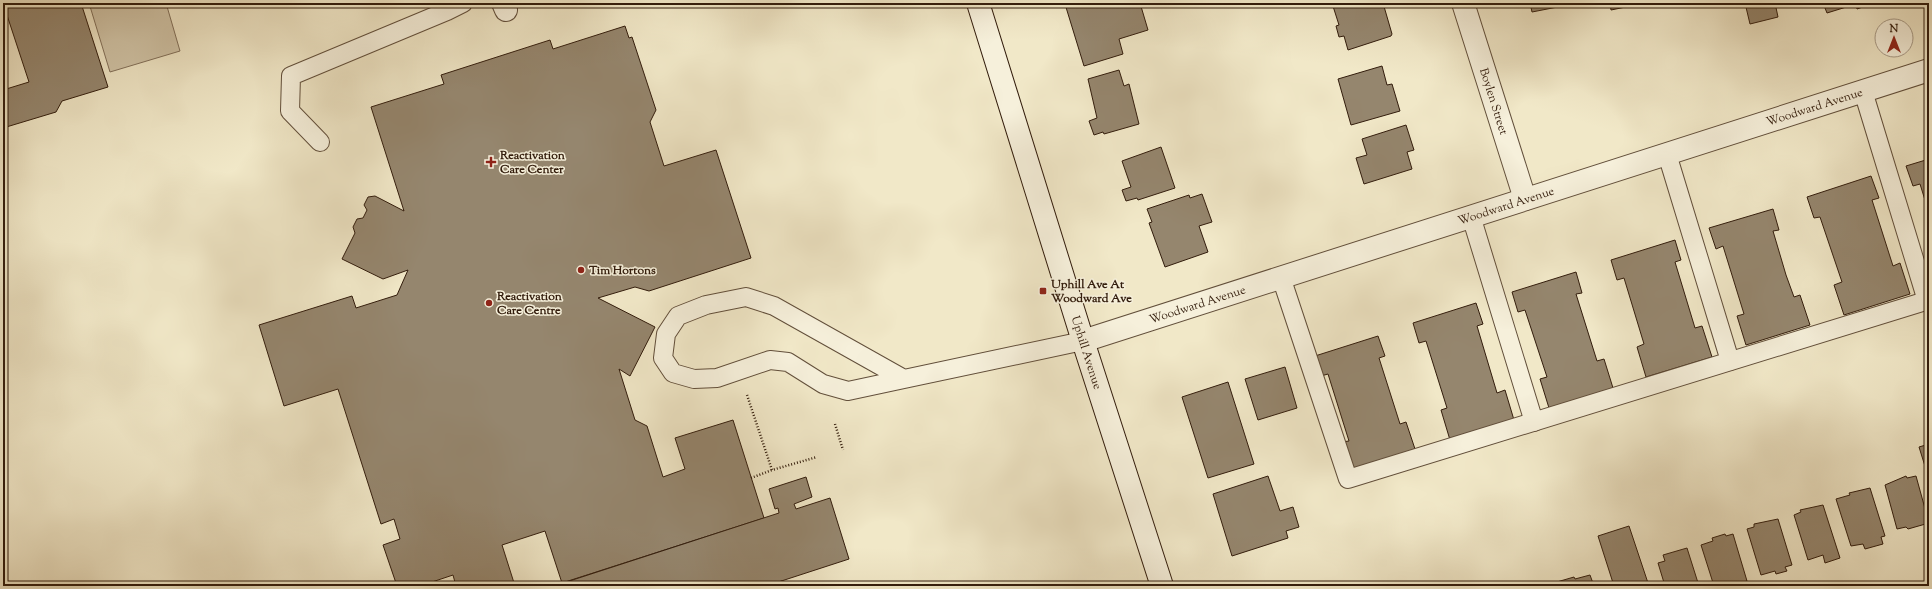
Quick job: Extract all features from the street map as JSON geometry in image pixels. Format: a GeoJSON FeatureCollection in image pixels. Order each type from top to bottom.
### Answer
{"type":"FeatureCollection","features":[{"type":"Feature","properties":{"kind":"street","name":"Uphill Avenue"},"geometry":{"type":"LineString","coordinates":[[978,3],[1083,341],[1162,586]]}},
{"type":"Feature","properties":{"kind":"street","name":"Boylen Street"},"geometry":{"type":"LineString","coordinates":[[1463,3],[1525,199]]}},
{"type":"Feature","properties":{"kind":"street","name":"Woodward Avenue"},"geometry":{"type":"LineString","coordinates":[[1083,341],[1929,70]]}},
{"type":"Feature","properties":{"kind":"lane"},"geometry":{"type":"LineString","coordinates":[[320,142],[290,111],[291,76],[447,11],[462,3]]}},
{"type":"Feature","properties":{"kind":"lane"},"geometry":{"type":"LineString","coordinates":[[1282,277],[1348,479],[1928,301],[1863,91]]}},
{"type":"Feature","properties":{"kind":"lane"},"geometry":{"type":"LineString","coordinates":[[1667,154],[1730,361]]}},
{"type":"Feature","properties":{"kind":"lane"},"geometry":{"type":"LineString","coordinates":[[1471,216],[1534,422]]}},
{"type":"Feature","properties":{"kind":"lane"},"geometry":{"type":"LineString","coordinates":[[904,379],[774,306],[746,297],[706,305],[678,316],[666,334],[663,358],[673,373],[694,379],[717,378],[770,360],[788,362],[823,384],[848,391],[1083,341]]}},
{"type":"Feature","properties":{"kind":"path"},"geometry":{"type":"LineString","coordinates":[[747,394],[772,470]]}},
{"type":"Feature","properties":{"kind":"path"},"geometry":{"type":"LineString","coordinates":[[835,424],[843,450]]}},
{"type":"Feature","properties":{"kind":"path"},"geometry":{"type":"LineString","coordinates":[[751,478],[772,470],[817,457]]}},
{"type":"Feature","properties":{"kind":"shaded area"},"geometry":{"type":"Polygon","coordinates":[[[89,3],[166,3],[180,51],[110,72],[89,3]]]}},
{"type":"Feature","properties":{"kind":"building"},"geometry":{"type":"Polygon","coordinates":[[[3,3],[81,3],[108,87],[62,101],[56,112],[3,128],[3,90],[29,82],[3,3]]]}},
{"type":"Feature","properties":{"kind":"building"},"geometry":{"type":"Polygon","coordinates":[[[1140,3],[1148,30],[1119,39],[1123,54],[1084,66],[1065,4],[1140,3]]]}},
{"type":"Feature","properties":{"kind":"building"},"geometry":{"type":"Polygon","coordinates":[[[1332,3],[1383,3],[1392,34],[1391,36],[1348,50],[1344,36],[1339,37],[1336,26],[1339,25],[1332,3]]]}},
{"type":"Feature","properties":{"kind":"building"},"geometry":{"type":"Polygon","coordinates":[[[1530,3],[1578,3],[1532,12],[1530,3]]]}},
{"type":"Feature","properties":{"kind":"building"},"geometry":{"type":"Polygon","coordinates":[[[1610,3],[1645,3],[1611,10],[1610,3]]]}},
{"type":"Feature","properties":{"kind":"building"},"geometry":{"type":"Polygon","coordinates":[[[1745,3],[1775,3],[1778,17],[1750,24],[1745,3]]]}},
{"type":"Feature","properties":{"kind":"building"},"geometry":{"type":"Polygon","coordinates":[[[1823,3],[1874,3],[1857,9],[1856,4],[1827,13],[1823,3]]]}},
{"type":"Feature","properties":{"kind":"building","name":"Reactivation Care Centre"},"geometry":{"type":"Polygon","coordinates":[[[625,26],[629,38],[632,37],[656,110],[650,122],[664,166],[716,150],[751,258],[649,291],[635,287],[598,298],[655,327],[630,376],[619,369],[635,420],[647,426],[663,477],[685,469],[675,438],[733,420],[764,518],[562,583],[545,531],[502,545],[515,586],[456,586],[453,575],[420,586],[397,586],[383,545],[400,539],[394,519],[381,524],[338,389],[284,406],[259,325],[352,296],[356,308],[397,295],[408,270],[383,279],[342,259],[355,233],[353,227],[357,219],[363,218],[367,210],[364,205],[368,197],[375,196],[404,211],[371,107],[444,84],[441,75],[550,40],[553,49],[625,26]]]}},
{"type":"Feature","properties":{"kind":"building"},"geometry":{"type":"Polygon","coordinates":[[[1382,66],[1387,85],[1392,84],[1400,111],[1351,125],[1338,79],[1382,66]]]}},
{"type":"Feature","properties":{"kind":"building"},"geometry":{"type":"Polygon","coordinates":[[[1119,70],[1124,86],[1129,84],[1139,124],[1104,134],[1103,132],[1094,135],[1089,121],[1097,118],[1088,79],[1119,70]]]}},
{"type":"Feature","properties":{"kind":"building"},"geometry":{"type":"Polygon","coordinates":[[[1406,125],[1414,150],[1407,152],[1412,169],[1364,184],[1356,158],[1367,155],[1362,139],[1406,125]]]}},
{"type":"Feature","properties":{"kind":"building"},"geometry":{"type":"Polygon","coordinates":[[[1161,147],[1175,188],[1138,200],[1137,198],[1126,201],[1122,190],[1131,187],[1122,161],[1161,147]]]}},
{"type":"Feature","properties":{"kind":"building"},"geometry":{"type":"Polygon","coordinates":[[[1929,159],[1929,213],[1920,184],[1913,186],[1906,166],[1929,159]]]}},
{"type":"Feature","properties":{"kind":"building"},"geometry":{"type":"Polygon","coordinates":[[[1871,176],[1879,198],[1872,200],[1893,266],[1900,263],[1910,294],[1844,315],[1834,285],[1842,282],[1820,217],[1814,218],[1807,197],[1871,176]]]}},
{"type":"Feature","properties":{"kind":"building"},"geometry":{"type":"Polygon","coordinates":[[[1202,194],[1212,222],[1199,226],[1208,252],[1165,267],[1149,223],[1152,222],[1147,209],[1189,195],[1190,198],[1202,194]]]}},
{"type":"Feature","properties":{"kind":"building"},"geometry":{"type":"Polygon","coordinates":[[[1773,209],[1779,230],[1773,231],[1786,275],[1794,297],[1800,295],[1810,325],[1746,345],[1737,316],[1744,314],[1723,246],[1716,249],[1709,228],[1773,209]]]}},
{"type":"Feature","properties":{"kind":"building"},"geometry":{"type":"Polygon","coordinates":[[[1675,240],[1681,260],[1675,262],[1695,328],[1702,326],[1712,357],[1646,377],[1637,347],[1644,344],[1624,278],[1617,280],[1611,260],[1675,240]]]}},
{"type":"Feature","properties":{"kind":"building"},"geometry":{"type":"Polygon","coordinates":[[[1576,272],[1582,293],[1576,294],[1597,361],[1604,359],[1613,388],[1549,408],[1540,379],[1547,377],[1525,310],[1518,312],[1512,292],[1576,272]]]}},
{"type":"Feature","properties":{"kind":"building"},"geometry":{"type":"Polygon","coordinates":[[[1476,303],[1483,324],[1477,326],[1497,393],[1505,390],[1514,420],[1450,440],[1441,410],[1447,408],[1426,341],[1419,343],[1413,323],[1476,303]]]}},
{"type":"Feature","properties":{"kind":"building"},"geometry":{"type":"Polygon","coordinates":[[[1378,336],[1385,356],[1379,358],[1400,424],[1406,422],[1416,452],[1351,472],[1342,442],[1349,441],[1328,374],[1321,376],[1315,356],[1378,336]]]}},
{"type":"Feature","properties":{"kind":"building"},"geometry":{"type":"Polygon","coordinates":[[[1285,367],[1297,408],[1258,420],[1245,379],[1285,367]]]}},
{"type":"Feature","properties":{"kind":"building"},"geometry":{"type":"Polygon","coordinates":[[[1228,382],[1254,464],[1208,478],[1182,397],[1228,382]]]}},
{"type":"Feature","properties":{"kind":"building"},"geometry":{"type":"Polygon","coordinates":[[[1929,444],[1929,479],[1919,447],[1929,444]]]}},
{"type":"Feature","properties":{"kind":"building"},"geometry":{"type":"Polygon","coordinates":[[[1268,476],[1280,511],[1293,507],[1299,527],[1286,531],[1288,538],[1232,556],[1213,494],[1268,476]]]}},
{"type":"Feature","properties":{"kind":"building"},"geometry":{"type":"Polygon","coordinates":[[[1906,476],[1907,478],[1916,476],[1929,523],[1908,529],[1906,527],[1897,529],[1885,485],[1906,476]]]}},
{"type":"Feature","properties":{"kind":"building"},"geometry":{"type":"Polygon","coordinates":[[[806,477],[812,497],[794,504],[796,509],[830,498],[849,559],[766,586],[554,586],[779,513],[778,508],[775,509],[769,489],[806,477]]]}},
{"type":"Feature","properties":{"kind":"building"},"geometry":{"type":"Polygon","coordinates":[[[1870,488],[1885,536],[1881,537],[1883,544],[1865,549],[1863,544],[1851,546],[1836,499],[1850,495],[1849,493],[1870,488]]]}},
{"type":"Feature","properties":{"kind":"building"},"geometry":{"type":"Polygon","coordinates":[[[1823,505],[1840,558],[1825,563],[1823,555],[1808,560],[1794,515],[1801,512],[1800,510],[1823,505]]]}},
{"type":"Feature","properties":{"kind":"building"},"geometry":{"type":"Polygon","coordinates":[[[1778,519],[1792,565],[1785,567],[1787,571],[1776,574],[1775,571],[1761,575],[1747,529],[1754,527],[1754,524],[1778,519]]]}},
{"type":"Feature","properties":{"kind":"building"},"geometry":{"type":"Polygon","coordinates":[[[1629,526],[1649,586],[1614,586],[1598,536],[1629,526]]]}},
{"type":"Feature","properties":{"kind":"building"},"geometry":{"type":"Polygon","coordinates":[[[1725,534],[1726,536],[1733,534],[1747,581],[1730,586],[1714,586],[1701,545],[1713,541],[1712,538],[1725,534]]]}},
{"type":"Feature","properties":{"kind":"building"},"geometry":{"type":"Polygon","coordinates":[[[1687,548],[1699,586],[1665,586],[1658,563],[1665,561],[1663,555],[1687,548]]]}},
{"type":"Feature","properties":{"kind":"building"},"geometry":{"type":"Polygon","coordinates":[[[1590,575],[1594,586],[1543,586],[1574,577],[1575,579],[1590,575]]]}},
{"type":"Feature","properties":{"kind":"building"},"geometry":{"type":"Polygon","coordinates":[[[782,581],[784,586],[766,586],[782,581]]]}},
{"type":"Feature","properties":{"kind":"place","name":"Reactivation Care Center"},"geometry":{"type":"Point","coordinates":[491,162]}},
{"type":"Feature","properties":{"kind":"place","name":"Tim Hortons"},"geometry":{"type":"Point","coordinates":[581,270]}},
{"type":"Feature","properties":{"kind":"place","name":"Uphill Ave At Woodward Ave"},"geometry":{"type":"Point","coordinates":[1043,291]}},
{"type":"Feature","properties":{"kind":"place","name":"Reactivation Care Centre"},"geometry":{"type":"Point","coordinates":[489,303]}}]}
